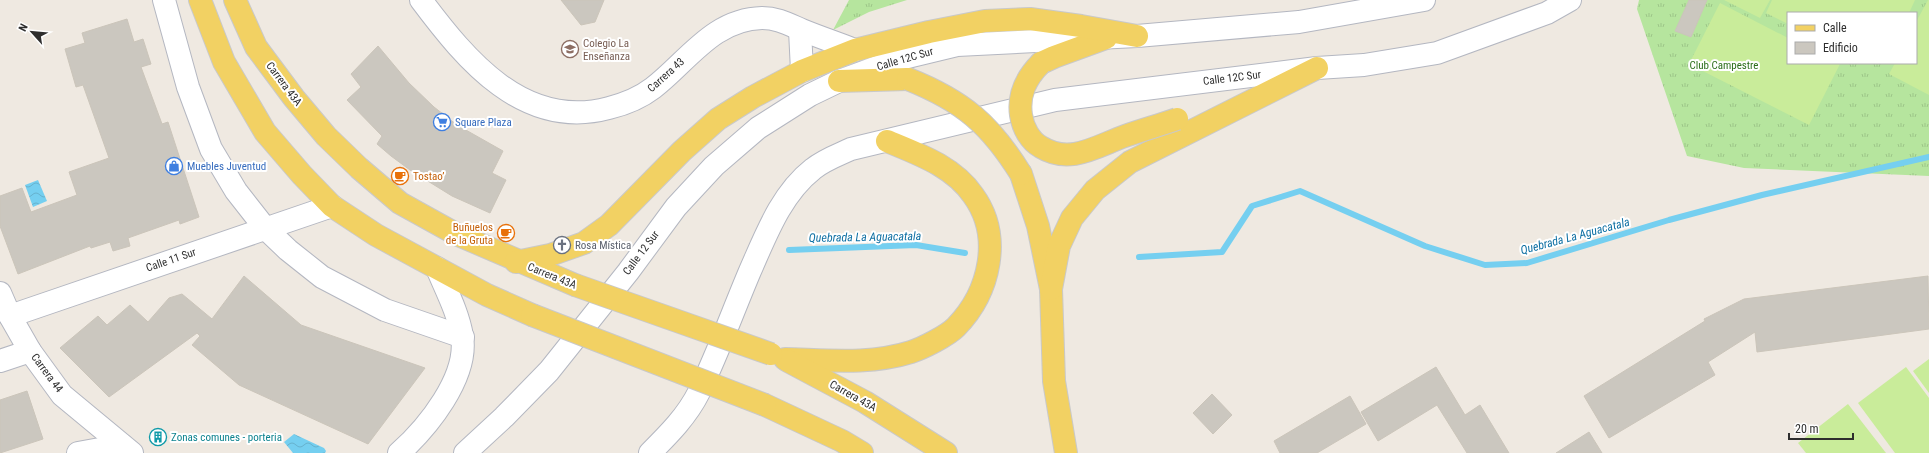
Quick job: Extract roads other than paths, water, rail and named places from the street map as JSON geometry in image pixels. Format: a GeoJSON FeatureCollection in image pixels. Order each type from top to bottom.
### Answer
{"type":"FeatureCollection","features":[{"type":"Feature","properties":{"kind":"main road"},"geometry":{"type":"LineString","coordinates":[[200,0],[224,62],[265,132],[302,175],[332,206],[376,235],[487,295],[532,315],[765,405],[842,441],[862,453]]}},
{"type":"Feature","properties":{"kind":"main road","name":"Carrera 43A"},"geometry":{"type":"LineString","coordinates":[[235,0],[256,47],[294,98],[326,136],[358,168],[400,203],[456,234],[516,262],[574,285],[778,356],[865,402],[946,453]]}},
{"type":"Feature","properties":{"kind":"main road"},"geometry":{"type":"LineString","coordinates":[[516,262],[550,255],[584,243],[609,225],[682,151],[718,119],[753,97],[802,71],[855,50],[929,32],[985,21],[1030,19],[1136,36]]}},
{"type":"Feature","properties":{"kind":"main road"},"geometry":{"type":"LineString","coordinates":[[1106,38],[1041,63],[1025,82],[1022,92],[1020,111],[1025,130],[1036,144],[1050,153],[1068,156],[1090,151],[1124,137],[1177,119],[1271,91]]}},
{"type":"Feature","properties":{"kind":"main road"},"geometry":{"type":"LineString","coordinates":[[1051,289],[1059,246],[1072,218],[1095,190],[1130,162],[1317,68]]}},
{"type":"Feature","properties":{"kind":"main road"},"geometry":{"type":"LineString","coordinates":[[839,81],[908,79],[936,90],[962,106],[980,120],[1005,148],[1021,174],[1038,226],[1051,289],[1054,381],[1066,453]]}},
{"type":"Feature","properties":{"kind":"main road"},"geometry":{"type":"LineString","coordinates":[[778,356],[854,361],[890,357],[912,351],[955,328],[976,302],[988,272],[990,241],[986,215],[973,194],[949,171],[922,155],[887,141]]}},
{"type":"Feature","properties":{"kind":"street"},"geometry":{"type":"LineString","coordinates":[[164,0],[188,87],[211,149],[236,191],[265,228],[288,250],[322,277],[385,310],[463,337]]}},
{"type":"Feature","properties":{"kind":"street","name":"Carrera 43"},"geometry":{"type":"LineString","coordinates":[[421,0],[460,50],[487,77],[512,94],[544,107],[572,112],[596,112],[627,103],[653,89],[690,52],[713,34],[741,21],[762,18],[783,21],[800,30],[855,50]]}},
{"type":"Feature","properties":{"kind":"street","name":"Calle 12C Sur"},"geometry":{"type":"LineString","coordinates":[[839,81],[899,59],[958,45],[1136,36],[1299,22],[1424,0]]}},
{"type":"Feature","properties":{"kind":"street","name":"Calle 12C Sur"},"geometry":{"type":"LineString","coordinates":[[887,141],[1055,100],[1317,68],[1364,65],[1437,53],[1547,13],[1570,0]]}},
{"type":"Feature","properties":{"kind":"street"},"geometry":{"type":"LineString","coordinates":[[800,30],[802,71]]}},
{"type":"Feature","properties":{"kind":"street","name":"Calle 12 Sur"},"geometry":{"type":"LineString","coordinates":[[465,453],[504,417],[549,371],[628,272],[676,207],[714,166],[758,128],[810,96],[839,81]]}},
{"type":"Feature","properties":{"kind":"street"},"geometry":{"type":"LineString","coordinates":[[650,453],[676,427],[698,392],[766,233],[784,201],[797,184],[814,168],[829,159],[851,149],[887,141]]}},
{"type":"Feature","properties":{"kind":"street","name":"Calle 11 Sur"},"geometry":{"type":"LineString","coordinates":[[10,316],[332,206]]}},
{"type":"Feature","properties":{"kind":"street"},"geometry":{"type":"LineString","coordinates":[[399,453],[430,420],[445,398],[462,359],[463,337],[452,303],[436,268]]}},
{"type":"Feature","properties":{"kind":"street","name":"Carrera 44"},"geometry":{"type":"LineString","coordinates":[[0,293],[10,316],[30,351],[62,395],[127,449]]}},
{"type":"Feature","properties":{"kind":"street"},"geometry":{"type":"LineString","coordinates":[[0,361],[30,351]]}},
{"type":"Feature","properties":{"kind":"street"},"geometry":{"type":"LineString","coordinates":[[78,453],[127,449]]}},
{"type":"Feature","properties":{"kind":"water"},"geometry":{"type":"Polygon","coordinates":[[[38,180],[47,201],[33,207],[25,185],[38,180]]]}},
{"type":"Feature","properties":{"kind":"water"},"geometry":{"type":"Polygon","coordinates":[[[294,434],[324,448],[326,451],[325,453],[293,453],[284,442],[294,434]]]}},
{"type":"Feature","properties":{"kind":"waterway","name":"Quebrada La Aguacatala"},"geometry":{"type":"LineString","coordinates":[[1139,257],[1222,252],[1252,206],[1300,191],[1425,246],[1485,265],[1527,263],[1669,220],[1762,195],[1929,157]]}},
{"type":"Feature","properties":{"kind":"waterway","name":"Quebrada La Aguacatala"},"geometry":{"type":"LineString","coordinates":[[789,250],[916,245],[965,253]]}},
{"type":"Feature","properties":{"kind":"place","name":"Colegio La Enseñanza"},"geometry":{"type":"Point","coordinates":[570,49]}},
{"type":"Feature","properties":{"kind":"place","name":"Square Plaza"},"geometry":{"type":"Point","coordinates":[442,122]}},
{"type":"Feature","properties":{"kind":"place","name":"Muebles Juventud"},"geometry":{"type":"Point","coordinates":[174,166]}},
{"type":"Feature","properties":{"kind":"place","name":"Tostao’"},"geometry":{"type":"Point","coordinates":[400,176]}},
{"type":"Feature","properties":{"kind":"place","name":"Buñuelos de la Gruta"},"geometry":{"type":"Point","coordinates":[506,233]}},
{"type":"Feature","properties":{"kind":"place","name":"Rosa Mística"},"geometry":{"type":"Point","coordinates":[562,245]}},
{"type":"Feature","properties":{"kind":"place","name":"Zonas comunes - porteria"},"geometry":{"type":"Point","coordinates":[158,437]}},
{"type":"Feature","properties":{"kind":"park label","name":"Club Campestre"},"geometry":{"type":"Point","coordinates":[1724,65]}}]}
